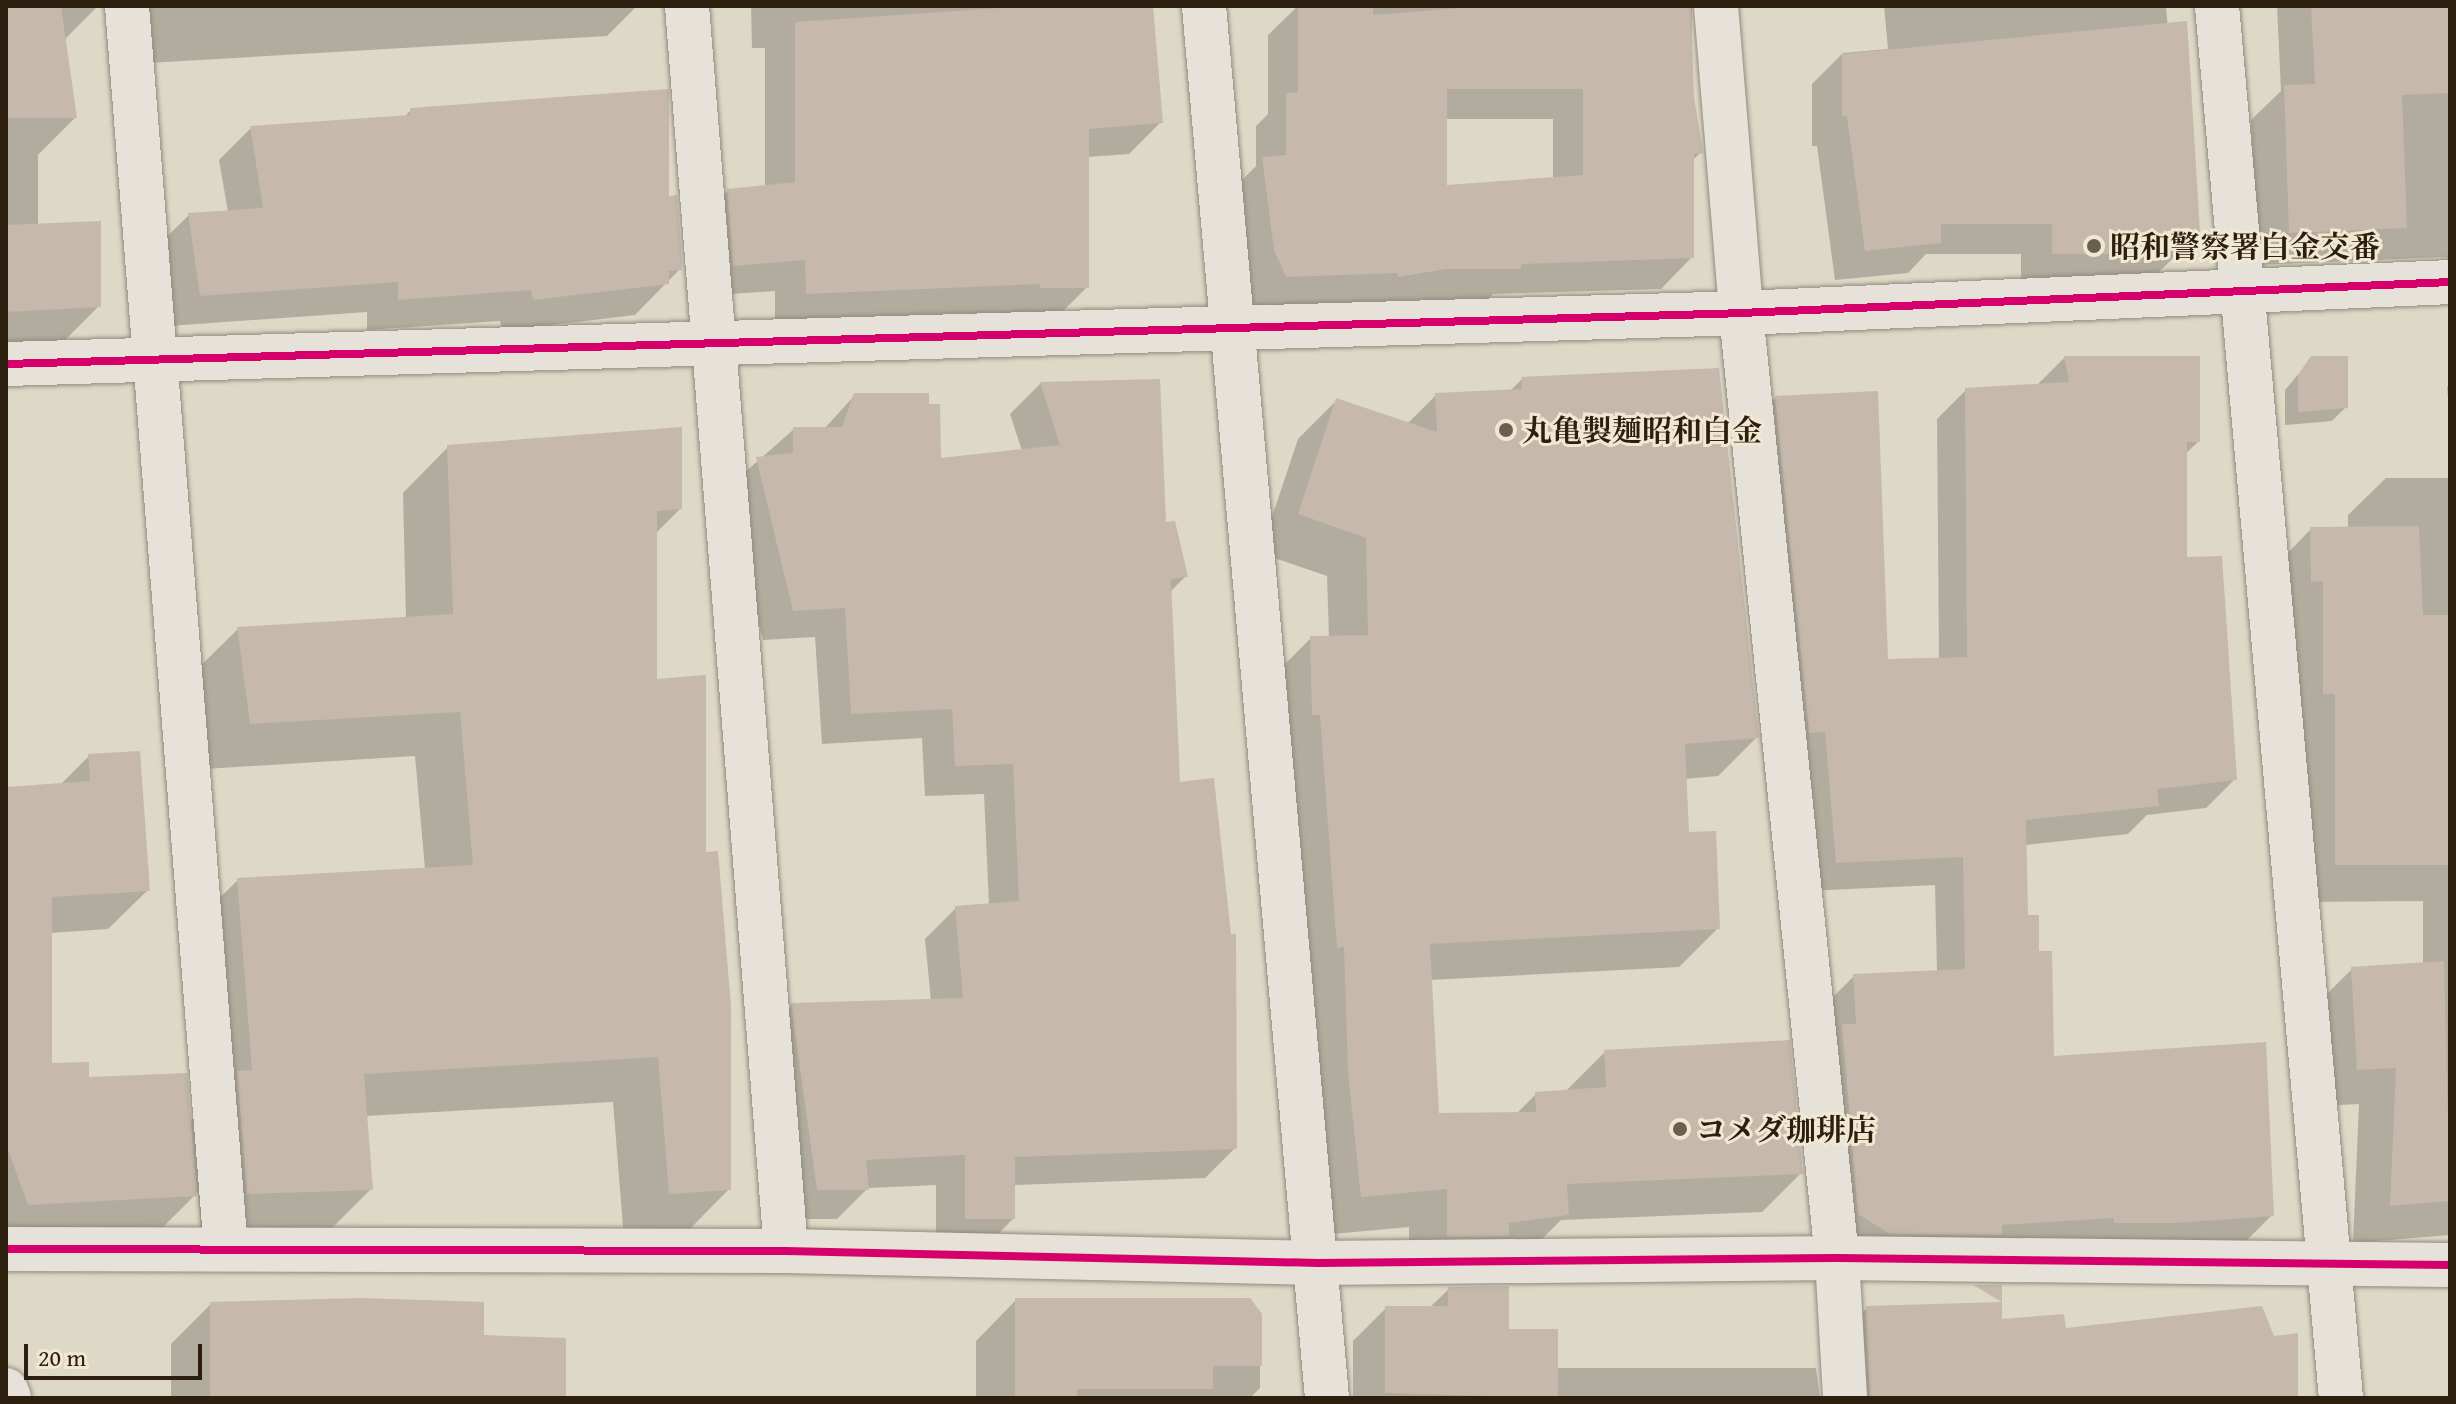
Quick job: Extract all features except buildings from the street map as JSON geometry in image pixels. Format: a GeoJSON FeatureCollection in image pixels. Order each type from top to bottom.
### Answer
{"type":"FeatureCollection","features":[{"type":"Feature","properties":{"kind":"street"},"geometry":{"type":"LineString","coordinates":[[127,6],[158,358],[226,1249]]}},
{"type":"Feature","properties":{"kind":"street"},"geometry":{"type":"LineString","coordinates":[[687,6],[717,346],[786,1251]]}},
{"type":"Feature","properties":{"kind":"street"},"geometry":{"type":"LineString","coordinates":[[1204,6],[1229,325],[1318,1263],[1327,1398]]}},
{"type":"Feature","properties":{"kind":"street"},"geometry":{"type":"LineString","coordinates":[[1716,6],[1741,313],[1837,1258],[1845,1398]]}},
{"type":"Feature","properties":{"kind":"street"},"geometry":{"type":"LineString","coordinates":[[2217,6],[2341,1398]]}},
{"type":"Feature","properties":{"kind":"street"},"geometry":{"type":"LineString","coordinates":[[6,364],[717,346],[1229,325],[1741,313],[2242,288],[2450,282]]}},
{"type":"Feature","properties":{"kind":"street"},"geometry":{"type":"LineString","coordinates":[[6,1249],[786,1251],[1318,1263],[1837,1258],[2450,1265]]}},
{"type":"Feature","properties":{"kind":"street"},"geometry":{"type":"LineString","coordinates":[[6,1390],[9,1398]]}},
{"type":"Feature","properties":{"kind":"cycle path"},"geometry":{"type":"LineString","coordinates":[[6,364],[1741,313],[2450,282]]}},
{"type":"Feature","properties":{"kind":"cycle path"},"geometry":{"type":"LineString","coordinates":[[6,1249],[786,1251],[1318,1263],[1837,1258],[2450,1265]]}},
{"type":"Feature","properties":{"kind":"place","name":"昭和警察署白金交番"},"geometry":{"type":"Point","coordinates":[2094,246]}},
{"type":"Feature","properties":{"kind":"place","name":"丸亀製麺昭和白金"},"geometry":{"type":"Point","coordinates":[1506,430]}},
{"type":"Feature","properties":{"kind":"place","name":"コメダ珈琲店"},"geometry":{"type":"Point","coordinates":[1680,1129]}}]}
